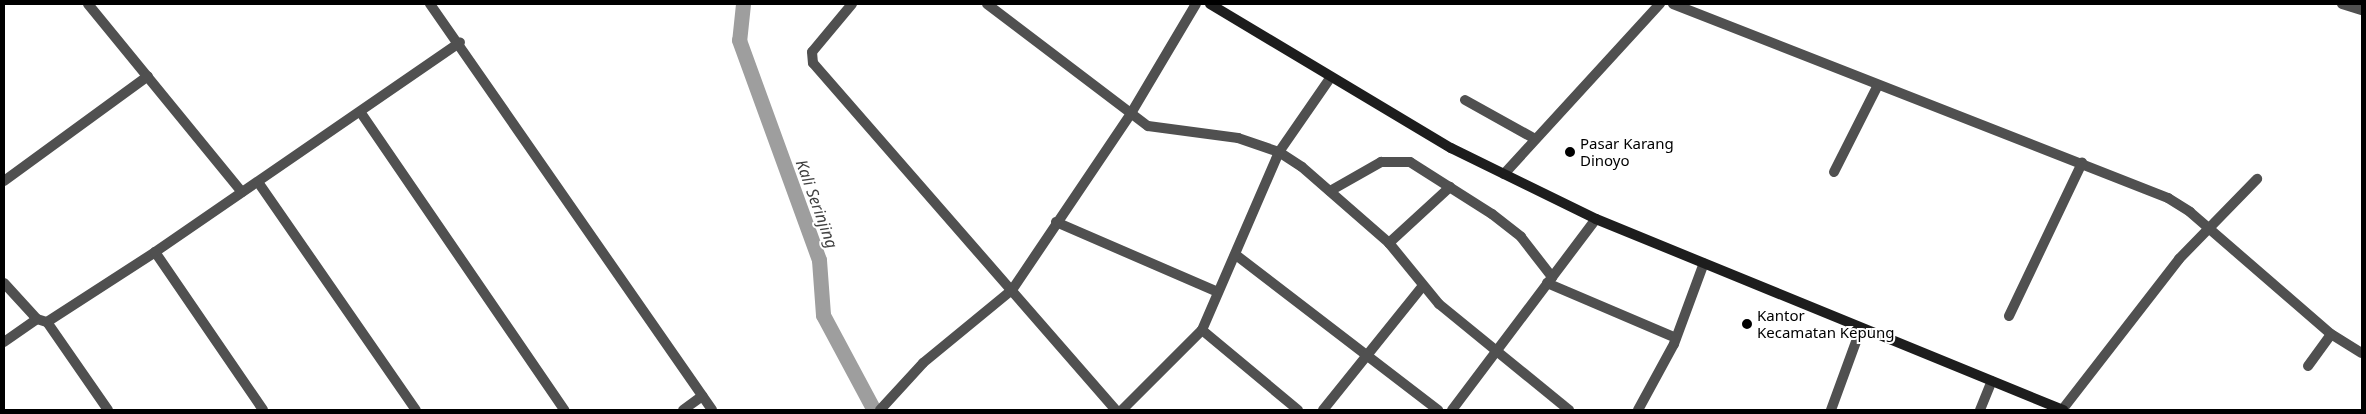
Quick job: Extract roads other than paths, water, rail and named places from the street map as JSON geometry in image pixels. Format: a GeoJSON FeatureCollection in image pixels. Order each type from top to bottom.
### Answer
{"type":"FeatureCollection","features":[{"type":"Feature","properties":{"kind":"main road"},"geometry":{"type":"LineString","coordinates":[[1210,4],[1331,77],[1504,174],[1596,219],[2062,410]]}},
{"type":"Feature","properties":{"kind":"street"},"geometry":{"type":"LineString","coordinates":[[88,4],[242,192]]}},
{"type":"Feature","properties":{"kind":"street"},"geometry":{"type":"LineString","coordinates":[[430,4],[460,42],[486,88],[712,410]]}},
{"type":"Feature","properties":{"kind":"street"},"geometry":{"type":"LineString","coordinates":[[852,4],[812,52],[813,63],[1008,295],[1116,410]]}},
{"type":"Feature","properties":{"kind":"street"},"geometry":{"type":"LineString","coordinates":[[986,4],[1132,110],[1148,126],[1238,138],[1280,152],[1330,191],[1389,243],[1422,287],[1496,351],[1570,410]]}},
{"type":"Feature","properties":{"kind":"street"},"geometry":{"type":"LineString","coordinates":[[880,410],[923,363],[1008,295],[1132,110],[1196,4]]}},
{"type":"Feature","properties":{"kind":"street"},"geometry":{"type":"LineString","coordinates":[[1504,174],[1660,4]]}},
{"type":"Feature","properties":{"kind":"street"},"geometry":{"type":"LineString","coordinates":[[1674,4],[2168,198],[2206,227],[2331,334],[2362,354]]}},
{"type":"Feature","properties":{"kind":"street"},"geometry":{"type":"LineString","coordinates":[[2342,4],[2362,10]]}},
{"type":"Feature","properties":{"kind":"street"},"geometry":{"type":"LineString","coordinates":[[47,322],[156,252],[460,42]]}},
{"type":"Feature","properties":{"kind":"street"},"geometry":{"type":"LineString","coordinates":[[4,181],[148,76]]}},
{"type":"Feature","properties":{"kind":"street"},"geometry":{"type":"LineString","coordinates":[[1122,410],[1202,330],[1280,152],[1331,77]]}},
{"type":"Feature","properties":{"kind":"street"},"geometry":{"type":"LineString","coordinates":[[1834,172],[1878,85]]}},
{"type":"Feature","properties":{"kind":"street"},"geometry":{"type":"LineString","coordinates":[[1465,100],[1535,139]]}},
{"type":"Feature","properties":{"kind":"street"},"geometry":{"type":"LineString","coordinates":[[361,112],[564,410]]}},
{"type":"Feature","properties":{"kind":"street"},"geometry":{"type":"LineString","coordinates":[[1330,191],[1381,162],[1397,160],[1410,162],[1450,187],[1521,237],[1550,280],[1676,338]]}},
{"type":"Feature","properties":{"kind":"street"},"geometry":{"type":"LineString","coordinates":[[2009,316],[2082,163]]}},
{"type":"Feature","properties":{"kind":"street"},"geometry":{"type":"LineString","coordinates":[[2062,410],[2206,227],[2257,179]]}},
{"type":"Feature","properties":{"kind":"street"},"geometry":{"type":"LineString","coordinates":[[258,182],[416,410]]}},
{"type":"Feature","properties":{"kind":"street"},"geometry":{"type":"LineString","coordinates":[[1389,243],[1450,187]]}},
{"type":"Feature","properties":{"kind":"street"},"geometry":{"type":"LineString","coordinates":[[1452,410],[1596,219]]}},
{"type":"Feature","properties":{"kind":"street"},"geometry":{"type":"LineString","coordinates":[[1056,222],[1218,292]]}},
{"type":"Feature","properties":{"kind":"street"},"geometry":{"type":"LineString","coordinates":[[156,252],[263,410]]}},
{"type":"Feature","properties":{"kind":"street"},"geometry":{"type":"LineString","coordinates":[[1236,254],[1368,352],[1438,410]]}},
{"type":"Feature","properties":{"kind":"street"},"geometry":{"type":"LineString","coordinates":[[1638,410],[1676,338],[1704,263]]}},
{"type":"Feature","properties":{"kind":"street"},"geometry":{"type":"LineString","coordinates":[[4,283],[37,319],[47,322],[108,410]]}},
{"type":"Feature","properties":{"kind":"street"},"geometry":{"type":"LineString","coordinates":[[1324,410],[1368,352],[1422,287]]}},
{"type":"Feature","properties":{"kind":"street"},"geometry":{"type":"LineString","coordinates":[[4,342],[37,319]]}},
{"type":"Feature","properties":{"kind":"street"},"geometry":{"type":"LineString","coordinates":[[1831,410],[1861,328]]}},
{"type":"Feature","properties":{"kind":"street"},"geometry":{"type":"LineString","coordinates":[[1202,330],[1298,410]]}},
{"type":"Feature","properties":{"kind":"street"},"geometry":{"type":"LineString","coordinates":[[2308,366],[2331,334]]}},
{"type":"Feature","properties":{"kind":"street"},"geometry":{"type":"LineString","coordinates":[[1980,410],[1992,381]]}},
{"type":"Feature","properties":{"kind":"street"},"geometry":{"type":"LineString","coordinates":[[683,410],[702,396]]}},
{"type":"Feature","properties":{"kind":"waterway","name":"Kali Serinjing"},"geometry":{"type":"LineString","coordinates":[[743,4],[739,40],[819,260],[823,315],[874,410]]}},
{"type":"Feature","properties":{"kind":"place","name":"Pasar Karang Dinoyo"},"geometry":{"type":"Point","coordinates":[1570,152]}},
{"type":"Feature","properties":{"kind":"place","name":"Kantor Kecamatan Kepung"},"geometry":{"type":"Point","coordinates":[1747,324]}}]}
